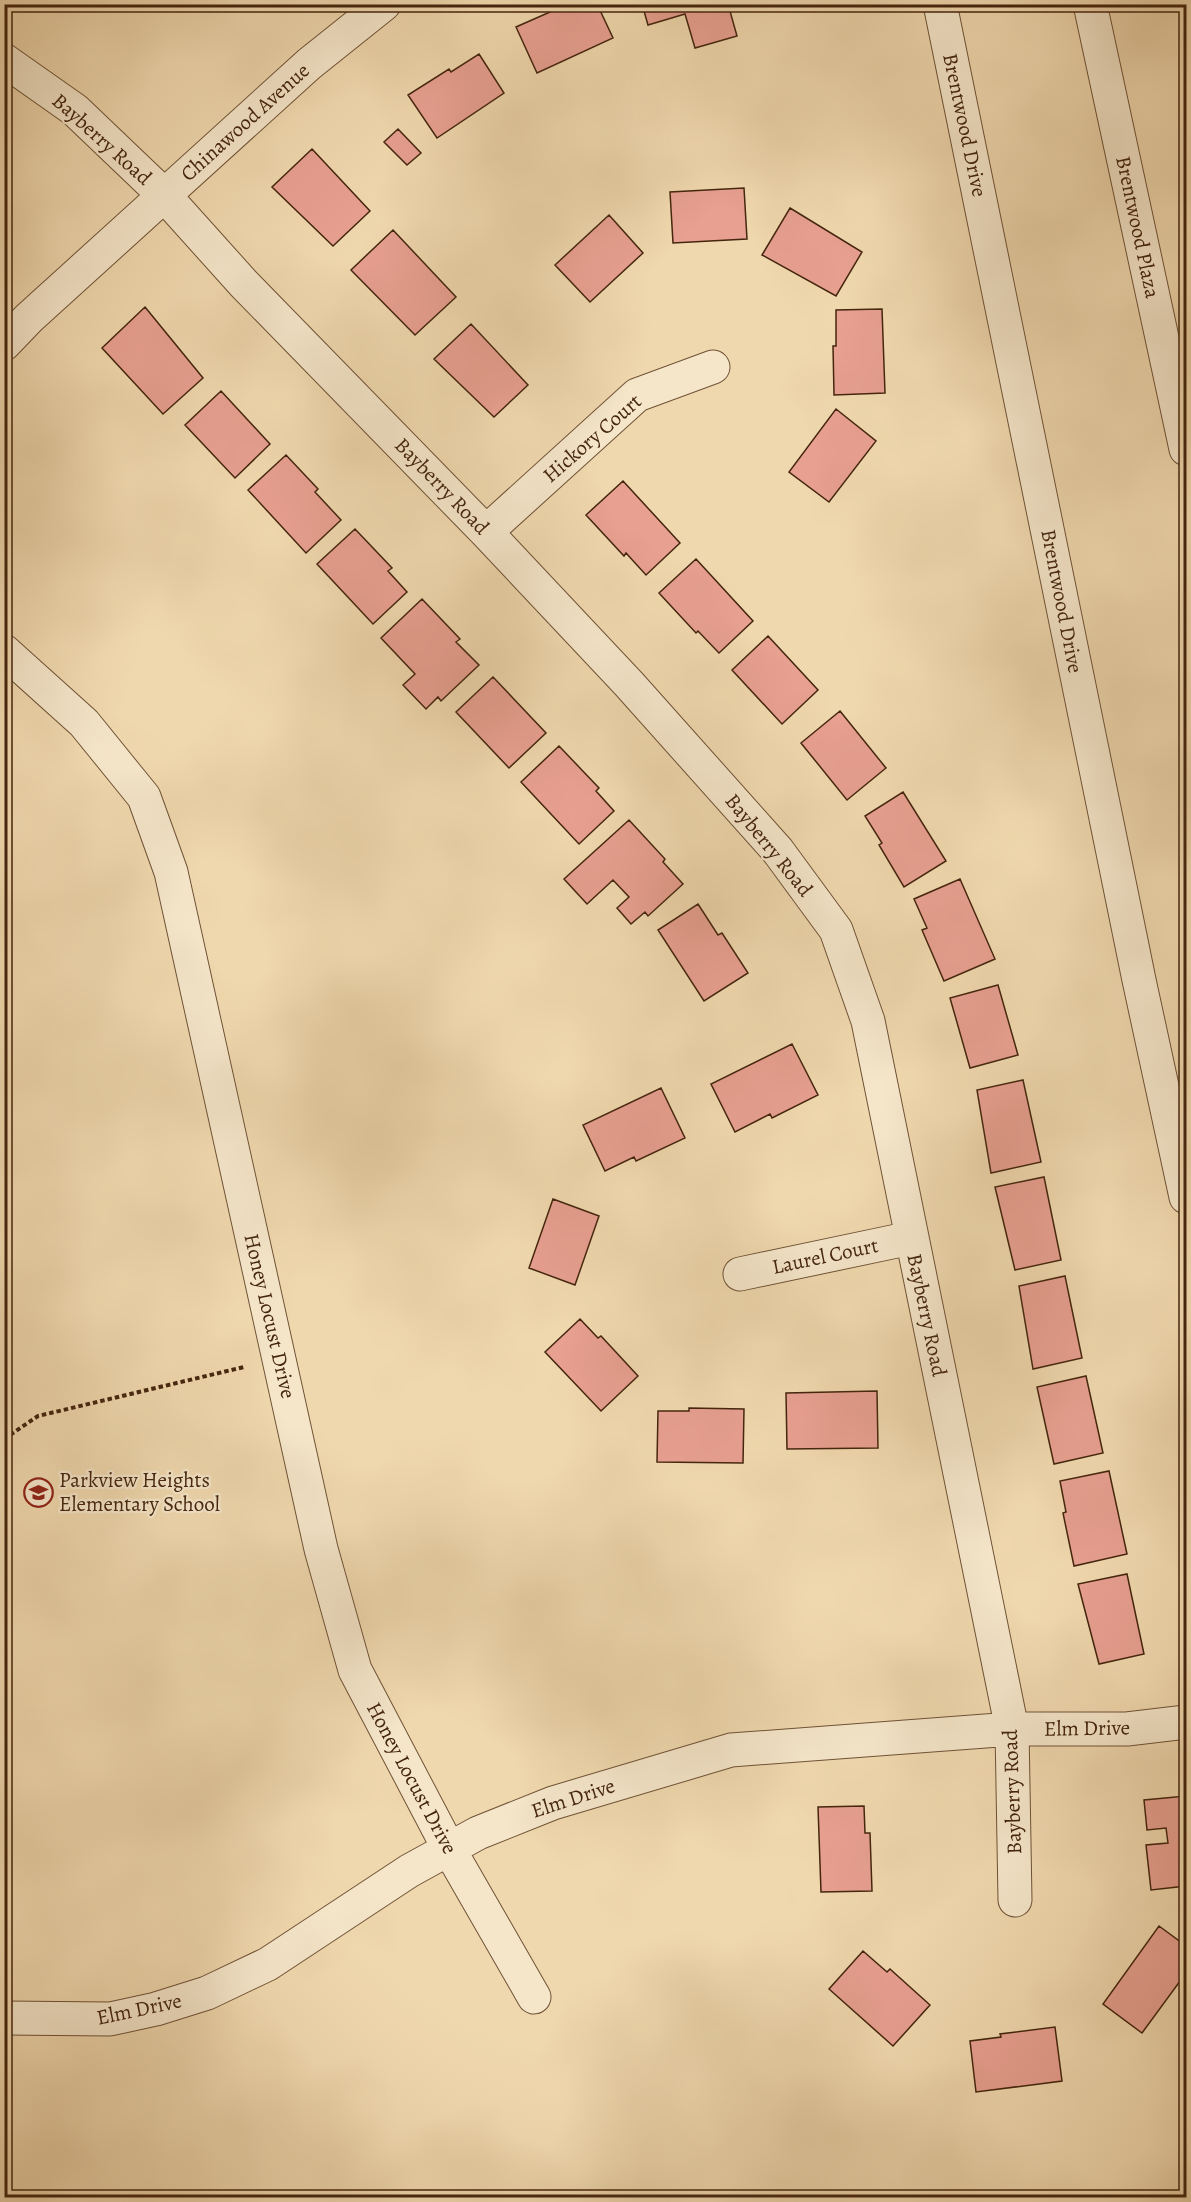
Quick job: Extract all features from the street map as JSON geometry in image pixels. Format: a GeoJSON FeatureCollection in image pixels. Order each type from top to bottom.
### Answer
{"type":"FeatureCollection","features":[{"type":"Feature","properties":{"kind":"street","name":"Chinawood Avenue"},"geometry":{"type":"LineString","coordinates":[[4,344],[29,318],[309,64],[384,4]]}},
{"type":"Feature","properties":{"kind":"street","name":"Brentwood Drive"},"geometry":{"type":"LineString","coordinates":[[940,4],[1136,969],[1186,1197]]}},
{"type":"Feature","properties":{"kind":"street","name":"Brentwood Plaza"},"geometry":{"type":"LineString","coordinates":[[1090,4],[1186,449]]}},
{"type":"Feature","properties":{"kind":"street","name":"Bayberry Road"},"geometry":{"type":"LineString","coordinates":[[4,60],[75,110],[164,195],[244,284],[486,532],[637,692],[778,851],[836,930],[868,1021],[1012,1729],[1015,1900]]}},
{"type":"Feature","properties":{"kind":"street","name":"Hickory Court"},"geometry":{"type":"LineString","coordinates":[[486,532],[637,395],[712,367]]}},
{"type":"Feature","properties":{"kind":"street","name":"Honey Locust Drive"},"geometry":{"type":"LineString","coordinates":[[4,651],[84,723],[144,797],[171,872],[321,1549],[355,1670],[449,1849],[534,1997]]}},
{"type":"Feature","properties":{"kind":"street","name":"Laurel Court"},"geometry":{"type":"LineString","coordinates":[[740,1274],[911,1238]]}},
{"type":"Feature","properties":{"kind":"street","name":"Elm Drive"},"geometry":{"type":"LineString","coordinates":[[4,2018],[110,2019],[156,2009],[207,1993],[268,1964],[400,1877],[478,1833],[553,1803],[731,1750],[1012,1729],[1127,1729],[1186,1722]]}},
{"type":"Feature","properties":{"kind":"path"},"geometry":{"type":"LineString","coordinates":[[4,1439],[38,1416],[254,1364]]}},
{"type":"Feature","properties":{"kind":"building"},"geometry":{"type":"Polygon","coordinates":[[[575,4],[597,4],[613,38],[537,73],[516,27],[559,8],[560,11],[575,4]]]}},
{"type":"Feature","properties":{"kind":"building"},"geometry":{"type":"Polygon","coordinates":[[[642,4],[728,4],[737,36],[695,48],[685,14],[648,25],[642,4]]]}},
{"type":"Feature","properties":{"kind":"building"},"geometry":{"type":"Polygon","coordinates":[[[479,54],[504,93],[437,138],[408,95],[449,69],[451,72],[479,54]]]}},
{"type":"Feature","properties":{"kind":"building"},"geometry":{"type":"Polygon","coordinates":[[[398,129],[421,153],[407,165],[384,142],[398,129]]]}},
{"type":"Feature","properties":{"kind":"building"},"geometry":{"type":"Polygon","coordinates":[[[312,149],[370,211],[333,246],[272,187],[312,149]]]}},
{"type":"Feature","properties":{"kind":"building"},"geometry":{"type":"Polygon","coordinates":[[[744,188],[747,239],[673,243],[670,192],[744,188]]]}},
{"type":"Feature","properties":{"kind":"building"},"geometry":{"type":"Polygon","coordinates":[[[790,208],[862,252],[836,296],[762,255],[790,208]]]}},
{"type":"Feature","properties":{"kind":"building"},"geometry":{"type":"Polygon","coordinates":[[[609,215],[643,253],[590,302],[555,265],[609,215]]]}},
{"type":"Feature","properties":{"kind":"building"},"geometry":{"type":"Polygon","coordinates":[[[393,230],[456,297],[415,335],[351,270],[393,230]]]}},
{"type":"Feature","properties":{"kind":"building"},"geometry":{"type":"Polygon","coordinates":[[[145,307],[203,378],[163,414],[102,348],[145,307]]]}},
{"type":"Feature","properties":{"kind":"building"},"geometry":{"type":"Polygon","coordinates":[[[882,309],[885,393],[834,395],[833,346],[836,346],[836,310],[882,309]]]}},
{"type":"Feature","properties":{"kind":"building"},"geometry":{"type":"Polygon","coordinates":[[[471,324],[528,385],[494,417],[434,359],[471,324]]]}},
{"type":"Feature","properties":{"kind":"building"},"geometry":{"type":"Polygon","coordinates":[[[221,391],[270,444],[235,478],[185,425],[221,391]]]}},
{"type":"Feature","properties":{"kind":"building"},"geometry":{"type":"Polygon","coordinates":[[[836,409],[876,441],[829,502],[789,472],[836,409]]]}},
{"type":"Feature","properties":{"kind":"building"},"geometry":{"type":"Polygon","coordinates":[[[286,455],[318,489],[315,492],[341,520],[306,553],[248,490],[286,455]]]}},
{"type":"Feature","properties":{"kind":"building"},"geometry":{"type":"Polygon","coordinates":[[[623,481],[680,543],[646,575],[626,553],[624,556],[586,515],[623,481]]]}},
{"type":"Feature","properties":{"kind":"building"},"geometry":{"type":"Polygon","coordinates":[[[355,529],[392,568],[388,571],[407,592],[373,624],[317,564],[355,529]]]}},
{"type":"Feature","properties":{"kind":"building"},"geometry":{"type":"Polygon","coordinates":[[[696,559],[753,621],[719,653],[698,631],[696,633],[659,593],[696,559]]]}},
{"type":"Feature","properties":{"kind":"building"},"geometry":{"type":"Polygon","coordinates":[[[422,599],[460,639],[456,642],[479,665],[441,701],[438,697],[426,709],[403,685],[415,674],[381,638],[422,599]]]}},
{"type":"Feature","properties":{"kind":"building"},"geometry":{"type":"Polygon","coordinates":[[[768,636],[818,690],[782,724],[732,670],[768,636]]]}},
{"type":"Feature","properties":{"kind":"building"},"geometry":{"type":"Polygon","coordinates":[[[493,677],[546,733],[509,768],[456,712],[493,677]]]}},
{"type":"Feature","properties":{"kind":"building"},"geometry":{"type":"Polygon","coordinates":[[[840,711],[886,768],[847,800],[801,743],[840,711]]]}},
{"type":"Feature","properties":{"kind":"building"},"geometry":{"type":"Polygon","coordinates":[[[559,746],[599,788],[596,791],[614,811],[579,844],[521,782],[559,746]]]}},
{"type":"Feature","properties":{"kind":"building"},"geometry":{"type":"Polygon","coordinates":[[[903,792],[946,861],[904,887],[879,845],[882,843],[865,816],[903,792]]]}},
{"type":"Feature","properties":{"kind":"building"},"geometry":{"type":"Polygon","coordinates":[[[629,820],[665,859],[663,862],[683,884],[648,916],[645,912],[631,924],[617,908],[629,897],[613,880],[587,904],[564,879],[629,820]]]}},
{"type":"Feature","properties":{"kind":"building"},"geometry":{"type":"Polygon","coordinates":[[[960,879],[995,959],[944,981],[922,930],[927,928],[914,899],[960,879]]]}},
{"type":"Feature","properties":{"kind":"building"},"geometry":{"type":"Polygon","coordinates":[[[698,904],[718,935],[722,933],[748,973],[704,1001],[658,930],[698,904]]]}},
{"type":"Feature","properties":{"kind":"building"},"geometry":{"type":"Polygon","coordinates":[[[998,985],[1018,1055],[970,1068],[950,998],[998,985]]]}},
{"type":"Feature","properties":{"kind":"building"},"geometry":{"type":"Polygon","coordinates":[[[792,1044],[818,1095],[772,1118],[770,1114],[735,1132],[711,1084],[792,1044]]]}},
{"type":"Feature","properties":{"kind":"building"},"geometry":{"type":"Polygon","coordinates":[[[1023,1080],[1041,1162],[991,1173],[977,1090],[1023,1080]]]}},
{"type":"Feature","properties":{"kind":"building"},"geometry":{"type":"Polygon","coordinates":[[[661,1088],[685,1138],[636,1161],[634,1157],[605,1171],[583,1125],[661,1088]]]}},
{"type":"Feature","properties":{"kind":"building"},"geometry":{"type":"Polygon","coordinates":[[[1044,1177],[1061,1260],[1015,1270],[995,1187],[1044,1177]]]}},
{"type":"Feature","properties":{"kind":"building"},"geometry":{"type":"Polygon","coordinates":[[[553,1199],[599,1216],[575,1285],[529,1268],[553,1199]]]}},
{"type":"Feature","properties":{"kind":"building"},"geometry":{"type":"Polygon","coordinates":[[[1065,1276],[1082,1358],[1033,1369],[1019,1286],[1065,1276]]]}},
{"type":"Feature","properties":{"kind":"building"},"geometry":{"type":"Polygon","coordinates":[[[580,1319],[598,1338],[601,1336],[638,1376],[601,1411],[545,1352],[580,1319]]]}},
{"type":"Feature","properties":{"kind":"building"},"geometry":{"type":"Polygon","coordinates":[[[1086,1376],[1103,1453],[1054,1464],[1037,1387],[1086,1376]]]}},
{"type":"Feature","properties":{"kind":"building"},"geometry":{"type":"Polygon","coordinates":[[[877,1391],[878,1448],[787,1449],[786,1393],[877,1391]]]}},
{"type":"Feature","properties":{"kind":"building"},"geometry":{"type":"Polygon","coordinates":[[[689,1408],[744,1409],[743,1463],[657,1462],[658,1411],[689,1411],[689,1408]]]}},
{"type":"Feature","properties":{"kind":"building"},"geometry":{"type":"Polygon","coordinates":[[[1109,1471],[1127,1554],[1074,1566],[1063,1513],[1066,1512],[1060,1481],[1109,1471]]]}},
{"type":"Feature","properties":{"kind":"building"},"geometry":{"type":"Polygon","coordinates":[[[1127,1574],[1144,1654],[1099,1664],[1078,1584],[1127,1574]]]}},
{"type":"Feature","properties":{"kind":"building"},"geometry":{"type":"Polygon","coordinates":[[[1186,1796],[1186,1886],[1151,1890],[1146,1845],[1168,1843],[1166,1828],[1147,1830],[1144,1800],[1186,1796]]]}},
{"type":"Feature","properties":{"kind":"building"},"geometry":{"type":"Polygon","coordinates":[[[864,1806],[865,1833],[870,1833],[872,1891],[821,1892],[818,1807],[864,1806]]]}},
{"type":"Feature","properties":{"kind":"building"},"geometry":{"type":"Polygon","coordinates":[[[1159,1926],[1186,1946],[1186,1973],[1142,2033],[1103,2004],[1159,1926]]]}},
{"type":"Feature","properties":{"kind":"building"},"geometry":{"type":"Polygon","coordinates":[[[863,1951],[887,1972],[890,1969],[930,2005],[893,2046],[829,1989],[863,1951]]]}},
{"type":"Feature","properties":{"kind":"building"},"geometry":{"type":"Polygon","coordinates":[[[1055,2027],[1062,2081],[976,2092],[970,2041],[1001,2037],[1000,2034],[1055,2027]]]}},
{"type":"Feature","properties":{"kind":"place","name":"Parkview Heights Elementary School"},"geometry":{"type":"Point","coordinates":[38,1492]}}]}
